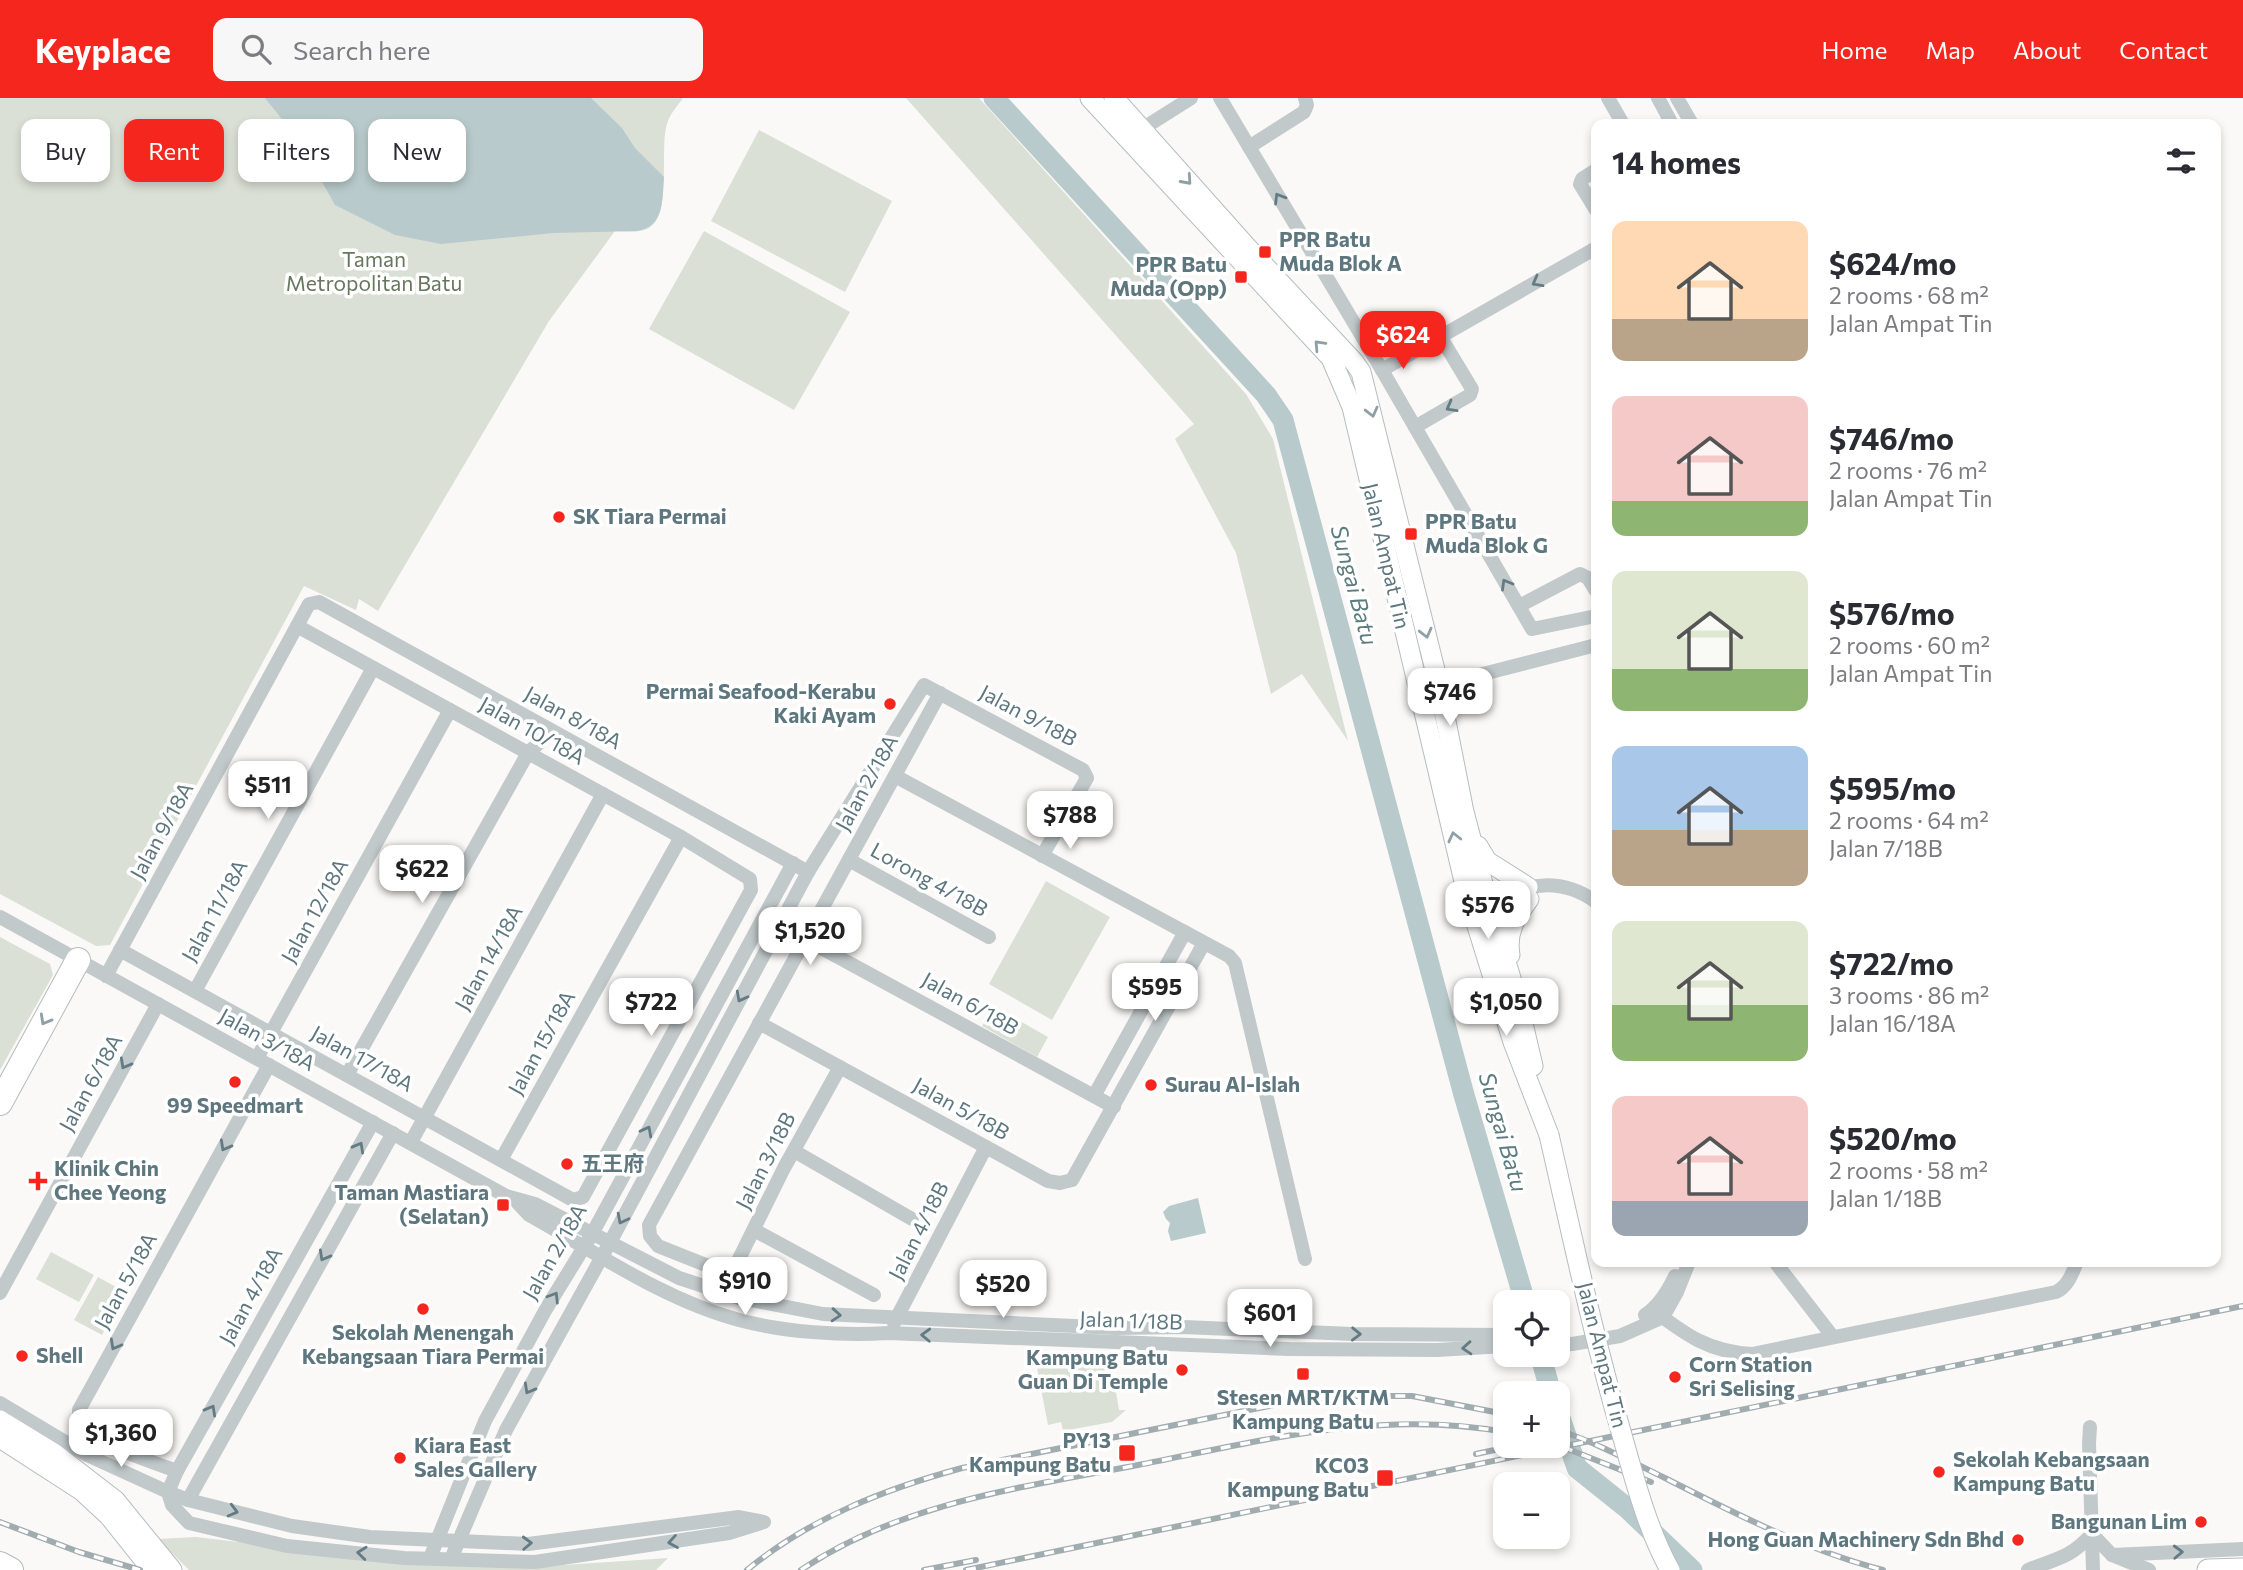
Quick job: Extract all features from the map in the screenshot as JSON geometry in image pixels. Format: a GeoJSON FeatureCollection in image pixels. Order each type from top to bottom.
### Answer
{"type":"FeatureCollection","features":[{"type":"Feature","properties":{"kind":"highway"},"geometry":{"type":"LineString","coordinates":[[0,1103],[78,960]]}},
{"type":"Feature","properties":{"kind":"highway"},"geometry":{"type":"LineString","coordinates":[[0,1563],[11,1570]]}},
{"type":"Feature","properties":{"kind":"main road"},"geometry":{"type":"LineString","coordinates":[[2208,1570],[2243,1569]]}},
{"type":"Feature","properties":{"kind":"street","name":"Jalan Ampat Tin"},"geometry":{"type":"LineString","coordinates":[[1090,98],[1331,358],[1338,372],[1352,407],[1435,756],[1480,907],[1513,1042],[1549,1135]]}},
{"type":"Feature","properties":{"kind":"street","name":"Jalan Ampat Tin"},"geometry":{"type":"LineString","coordinates":[[1114,98],[1362,372],[1439,685],[1480,907],[1517,998],[1612,1400],[1637,1487],[1658,1548],[1670,1570]]}},
{"type":"Feature","properties":{"kind":"street"},"geometry":{"type":"LineString","coordinates":[[1175,192],[1139,137],[1142,129],[1191,98]]}},
{"type":"Feature","properties":{"kind":"street"},"geometry":{"type":"LineString","coordinates":[[1220,98],[1532,629],[1591,617]]}},
{"type":"Feature","properties":{"kind":"street"},"geometry":{"type":"LineString","coordinates":[[1249,147],[1304,112],[1307,105],[1305,98]]}},
{"type":"Feature","properties":{"kind":"street"},"geometry":{"type":"LineString","coordinates":[[1608,98],[1620,119]]}},
{"type":"Feature","properties":{"kind":"street"},"geometry":{"type":"LineString","coordinates":[[1658,98],[1669,119]]}},
{"type":"Feature","properties":{"kind":"street"},"geometry":{"type":"LineString","coordinates":[[1677,98],[1689,119]]}},
{"type":"Feature","properties":{"kind":"street"},"geometry":{"type":"LineString","coordinates":[[1591,173],[1582,178],[1580,185],[1591,202]]}},
{"type":"Feature","properties":{"kind":"street"},"geometry":{"type":"LineString","coordinates":[[1382,370],[1591,251]]}},
{"type":"Feature","properties":{"kind":"street"},"geometry":{"type":"LineString","coordinates":[[1415,427],[1468,398],[1472,390],[1440,336]]}},
{"type":"Feature","properties":{"kind":"street"},"geometry":{"type":"LineString","coordinates":[[1519,607],[1580,574],[1591,583]]}},
{"type":"Feature","properties":{"kind":"street","name":"Jalan 9/18A"},"geometry":{"type":"LineString","coordinates":[[106,976],[309,604],[319,602]]}},
{"type":"Feature","properties":{"kind":"street","name":"Jalan 8/18A"},"geometry":{"type":"LineString","coordinates":[[319,602],[808,872]]}},
{"type":"Feature","properties":{"kind":"street"},"geometry":{"type":"LineString","coordinates":[[1402,623],[1429,682],[1439,685]]}},
{"type":"Feature","properties":{"kind":"street","name":"Jalan 10/18A"},"geometry":{"type":"LineString","coordinates":[[297,626],[681,837],[746,875],[751,884],[751,890],[583,1197]]}},
{"type":"Feature","properties":{"kind":"street"},"geometry":{"type":"LineString","coordinates":[[1435,756],[1431,697],[1433,688],[1591,646]]}},
{"type":"Feature","properties":{"kind":"street","name":"Jalan 11/18A"},"geometry":{"type":"LineString","coordinates":[[195,991],[373,668]]}},
{"type":"Feature","properties":{"kind":"street","name":"Jalan 2/18A"},"geometry":{"type":"LineString","coordinates":[[451,1559],[506,1430],[606,1250],[808,872],[922,687],[927,686],[940,693],[649,1225],[650,1236],[658,1246],[731,1275]]}},
{"type":"Feature","properties":{"kind":"street","name":"Jalan 9/18B"},"geometry":{"type":"LineString","coordinates":[[940,693],[1086,774],[1087,778],[1042,856]]}},
{"type":"Feature","properties":{"kind":"street","name":"Jalan 12/18A"},"geometry":{"type":"LineString","coordinates":[[263,1062],[271,1033],[450,710]]}},
{"type":"Feature","properties":{"kind":"street"},"geometry":{"type":"LineString","coordinates":[[347,1075],[527,753],[552,731]]}},
{"type":"Feature","properties":{"kind":"street"},"geometry":{"type":"LineString","coordinates":[[895,776],[1229,956],[1235,963],[1305,1259]]}},
{"type":"Feature","properties":{"kind":"street"},"geometry":{"type":"LineString","coordinates":[[1460,792],[1481,854],[1496,869],[1529,893],[1568,894],[1591,909]]}},
{"type":"Feature","properties":{"kind":"street","name":"Jalan 14/18A"},"geometry":{"type":"LineString","coordinates":[[411,1142],[603,794]]}},
{"type":"Feature","properties":{"kind":"street","name":"Jalan 15/18A"},"geometry":{"type":"LineString","coordinates":[[501,1160],[681,837]]}},
{"type":"Feature","properties":{"kind":"street","name":"Lorong 4/18B"},"geometry":{"type":"LineString","coordinates":[[849,860],[989,937]]}},
{"type":"Feature","properties":{"kind":"street","name":"Jalan 2/18A"},"geometry":{"type":"LineString","coordinates":[[430,1558],[485,1421],[546,1309],[588,1240],[793,863]]}},
{"type":"Feature","properties":{"kind":"street"},"geometry":{"type":"LineString","coordinates":[[1480,907],[1529,893],[1547,884],[1569,887],[1591,899]]}},
{"type":"Feature","properties":{"kind":"street"},"geometry":{"type":"LineString","coordinates":[[1517,998],[1508,946],[1509,933],[1529,893]]}},
{"type":"Feature","properties":{"kind":"street","name":"Jalan 3/18A"},"geometry":{"type":"LineString","coordinates":[[0,918],[514,1199],[536,1204],[606,1250]]}},
{"type":"Feature","properties":{"kind":"street"},"geometry":{"type":"LineString","coordinates":[[1094,1096],[1185,932]]}},
{"type":"Feature","properties":{"kind":"street","name":"Jalan 6/18B"},"geometry":{"type":"LineString","coordinates":[[806,939],[1114,1107]]}},
{"type":"Feature","properties":{"kind":"street"},"geometry":{"type":"LineString","coordinates":[[1114,1107],[1204,943]]}},
{"type":"Feature","properties":{"kind":"street","name":"Jalan 17/18A"},"geometry":{"type":"LineString","coordinates":[[120,950],[573,1199],[583,1197]]}},
{"type":"Feature","properties":{"kind":"street","name":"Jalan 6/18A"},"geometry":{"type":"LineString","coordinates":[[0,1293],[158,1004]]}},
{"type":"Feature","properties":{"kind":"street","name":"Jalan 5/18B"},"geometry":{"type":"LineString","coordinates":[[760,1023],[1048,1181],[1060,1183],[1072,1180],[1114,1107]]}},
{"type":"Feature","properties":{"kind":"street","name":"Jalan 5/18A"},"geometry":{"type":"LineString","coordinates":[[177,1471],[125,1452],[84,1429],[79,1420],[79,1410],[263,1062]]}},
{"type":"Feature","properties":{"kind":"street","name":"Jalan 3/18B"},"geometry":{"type":"LineString","coordinates":[[731,1275],[793,1151],[840,1067]]}},
{"type":"Feature","properties":{"kind":"street","name":"Jalan 4/18A"},"geometry":{"type":"LineString","coordinates":[[168,1492],[177,1471],[373,1122]]}},
{"type":"Feature","properties":{"kind":"street"},"geometry":{"type":"LineString","coordinates":[[188,1500],[393,1133]]}},
{"type":"Feature","properties":{"kind":"street","name":"Jalan 4/18B"},"geometry":{"type":"LineString","coordinates":[[888,1333],[986,1147]]}},
{"type":"Feature","properties":{"kind":"street"},"geometry":{"type":"LineString","coordinates":[[793,1151],[912,1219]]}},
{"type":"Feature","properties":{"kind":"street"},"geometry":{"type":"LineString","coordinates":[[754,1230],[874,1295]]}},
{"type":"Feature","properties":{"kind":"street","name":"Jalan 1/18B"},"geometry":{"type":"LineString","coordinates":[[606,1250],[740,1298],[823,1314],[1116,1328],[1183,1327],[1493,1340]]}},
{"type":"Feature","properties":{"kind":"street","name":"Jalan 1/18B"},"geometry":{"type":"LineString","coordinates":[[606,1250],[649,1283],[710,1310],[738,1320],[768,1326],[865,1335],[888,1333],[1289,1349],[1431,1351],[1493,1341]]}},
{"type":"Feature","properties":{"kind":"street"},"geometry":{"type":"LineString","coordinates":[[1658,1313],[1679,1267]]}},
{"type":"Feature","properties":{"kind":"street"},"geometry":{"type":"LineString","coordinates":[[1570,1340],[1619,1328],[1658,1313],[1677,1292],[1687,1267]]}},
{"type":"Feature","properties":{"kind":"street"},"geometry":{"type":"LineString","coordinates":[[1779,1267],[1833,1337]]}},
{"type":"Feature","properties":{"kind":"street"},"geometry":{"type":"LineString","coordinates":[[1658,1313],[1698,1341],[1722,1351],[1752,1354],[2056,1292],[2069,1280],[2075,1267]]}},
{"type":"Feature","properties":{"kind":"street"},"geometry":{"type":"LineString","coordinates":[[712,1289],[731,1275],[740,1298]]}},
{"type":"Feature","properties":{"kind":"street"},"geometry":{"type":"LineString","coordinates":[[271,1305],[291,1316]]}},
{"type":"Feature","properties":{"kind":"street"},"geometry":{"type":"LineString","coordinates":[[1429,1335],[1431,1351]]}},
{"type":"Feature","properties":{"kind":"street"},"geometry":{"type":"LineString","coordinates":[[0,1403],[86,1455],[168,1492],[188,1500],[292,1526],[370,1537],[528,1544],[739,1517],[764,1522],[729,1533],[535,1562],[430,1558],[287,1546],[189,1523],[172,1505],[168,1492]]}},
{"type":"Feature","properties":{"kind":"street"},"geometry":{"type":"LineString","coordinates":[[0,1420],[54,1453],[115,1500],[172,1570]]}},
{"type":"Feature","properties":{"kind":"street"},"geometry":{"type":"LineString","coordinates":[[2090,1427],[2088,1443],[2093,1570]]}},
{"type":"Feature","properties":{"kind":"street"},"geometry":{"type":"LineString","coordinates":[[0,1438],[82,1491],[109,1516],[152,1570]]}},
{"type":"Feature","properties":{"kind":"street"},"geometry":{"type":"LineString","coordinates":[[696,1522],[699,1538]]}},
{"type":"Feature","properties":{"kind":"street"},"geometry":{"type":"LineString","coordinates":[[2092,1534],[2112,1555],[2149,1570]]}},
{"type":"Feature","properties":{"kind":"street"},"geometry":{"type":"LineString","coordinates":[[2028,1570],[2063,1558],[2078,1549],[2092,1534]]}},
{"type":"Feature","properties":{"kind":"street"},"geometry":{"type":"LineString","coordinates":[[2112,1555],[2243,1549]]}},
{"type":"Feature","properties":{"kind":"green space","name":"Taman Metropolitan Batu"},"geometry":{"type":"Polygon","coordinates":[[[0,98],[683,98],[669,118],[665,132],[663,196],[655,222],[643,230],[615,231],[549,321],[378,611],[359,599],[356,610],[304,586],[110,945],[96,946],[0,894],[0,98]]]}},
{"type":"Feature","properties":{"kind":"green space"},"geometry":{"type":"Polygon","coordinates":[[[906,98],[979,98],[1246,394],[1273,439],[1348,741],[1302,674],[1271,694],[1236,553],[1175,439],[1194,424],[906,98]]]}},
{"type":"Feature","properties":{"kind":"green space"},"geometry":{"type":"Polygon","coordinates":[[[759,130],[892,201],[845,292],[711,221],[759,130]]]}},
{"type":"Feature","properties":{"kind":"green space"},"geometry":{"type":"Polygon","coordinates":[[[704,231],[850,312],[794,410],[649,329],[704,231]]]}},
{"type":"Feature","properties":{"kind":"green space"},"geometry":{"type":"Polygon","coordinates":[[[1046,881],[1110,917],[1052,1020],[989,984],[1046,881]]]}},
{"type":"Feature","properties":{"kind":"green space"},"geometry":{"type":"Polygon","coordinates":[[[0,937],[50,964],[53,975],[0,1070],[0,937]]]}},
{"type":"Feature","properties":{"kind":"green space"},"geometry":{"type":"Polygon","coordinates":[[[994,1006],[1048,1037],[1037,1057],[982,1026],[994,1006]]]}},
{"type":"Feature","properties":{"kind":"green space"},"geometry":{"type":"Polygon","coordinates":[[[51,1252],[94,1275],[79,1302],[36,1279],[51,1252]]]}},
{"type":"Feature","properties":{"kind":"green space"},"geometry":{"type":"Polygon","coordinates":[[[98,1277],[125,1292],[102,1335],[74,1320],[98,1277]]]}},
{"type":"Feature","properties":{"kind":"green space"},"geometry":{"type":"Polygon","coordinates":[[[1033,1348],[1108,1362],[1112,1367],[1119,1410],[1126,1410],[1112,1422],[1063,1431],[1061,1422],[1048,1425],[1033,1348]]]}},
{"type":"Feature","properties":{"kind":"green space"},"geometry":{"type":"Polygon","coordinates":[[[196,1537],[415,1563],[534,1567],[668,1558],[656,1570],[189,1570],[158,1539],[196,1537]]]}},
{"type":"Feature","properties":{"kind":"shaded area"},"geometry":{"type":"Polygon","coordinates":[[[265,98],[591,98],[622,128],[635,148],[664,177],[662,203],[653,224],[637,231],[554,233],[441,244],[395,235],[335,205],[322,182],[354,182],[354,119],[282,119],[265,98]]]}},
{"type":"Feature","properties":{"kind":"shaded area"},"geometry":{"type":"Polygon","coordinates":[[[1198,1198],[1206,1233],[1171,1241],[1168,1231],[1170,1223],[1163,1212],[1169,1206],[1198,1198]]]}},
{"type":"Feature","properties":{"kind":"waterway","name":"Sungai Batu"},"geometry":{"type":"LineString","coordinates":[[994,98],[1266,395],[1283,420],[1464,1095],[1521,1290]]}},
{"type":"Feature","properties":{"kind":"waterway","name":"Sungai Batu"},"geometry":{"type":"LineString","coordinates":[[1544,1367],[1548,1381]]}},
{"type":"Feature","properties":{"kind":"waterway","name":"Sungai Batu"},"geometry":{"type":"LineString","coordinates":[[1570,1447],[1577,1468],[1627,1508],[1692,1570]]}},
{"type":"Feature","properties":{"kind":"railway"},"geometry":{"type":"LineString","coordinates":[[966,1570],[2243,1306]]}},
{"type":"Feature","properties":{"kind":"railway"},"geometry":{"type":"LineString","coordinates":[[747,1570],[796,1535],[849,1507],[905,1485],[962,1468],[1289,1402],[1345,1396],[1412,1396],[1493,1412]]}},
{"type":"Feature","properties":{"kind":"railway"},"geometry":{"type":"LineString","coordinates":[[801,1570],[839,1547],[879,1528],[921,1513],[1051,1481],[1320,1431],[1412,1424],[1493,1430]]}},
{"type":"Feature","properties":{"kind":"railway"},"geometry":{"type":"LineString","coordinates":[[1570,1434],[1772,1530],[1826,1552],[1883,1570]]}},
{"type":"Feature","properties":{"kind":"railway"},"geometry":{"type":"LineString","coordinates":[[1476,1454],[1493,1450]]}},
{"type":"Feature","properties":{"kind":"railway"},"geometry":{"type":"LineString","coordinates":[[1570,1450],[1651,1482]]}},
{"type":"Feature","properties":{"kind":"railway"},"geometry":{"type":"LineString","coordinates":[[0,1522],[79,1552],[140,1570]]}},
{"type":"Feature","properties":{"kind":"railway"},"geometry":{"type":"LineString","coordinates":[[924,1570],[976,1560]]}},
{"type":"Feature","properties":{"kind":"place","name":"PPR Batu Muda Blok A"},"geometry":{"type":"Point","coordinates":[1265,252]}},
{"type":"Feature","properties":{"kind":"place","name":"PPR Batu Muda (Opp)"},"geometry":{"type":"Point","coordinates":[1241,277]}},
{"type":"Feature","properties":{"kind":"place","name":"SK Tiara Permai"},"geometry":{"type":"Point","coordinates":[559,517]}},
{"type":"Feature","properties":{"kind":"place","name":"PPR Batu Muda Blok G"},"geometry":{"type":"Point","coordinates":[1411,534]}},
{"type":"Feature","properties":{"kind":"place","name":"Permai Seafood-Kerabu Kaki Ayam"},"geometry":{"type":"Point","coordinates":[890,704]}},
{"type":"Feature","properties":{"kind":"place","name":"99 Speedmart"},"geometry":{"type":"Point","coordinates":[235,1082]}},
{"type":"Feature","properties":{"kind":"place","name":"Surau Al-Islah"},"geometry":{"type":"Point","coordinates":[1151,1085]}},
{"type":"Feature","properties":{"kind":"place","name":"五王府"},"geometry":{"type":"Point","coordinates":[567,1164]}},
{"type":"Feature","properties":{"kind":"place","name":"Klinik Chin Chee Yeong"},"geometry":{"type":"Point","coordinates":[38,1181]}},
{"type":"Feature","properties":{"kind":"place","name":"Taman Mastiara (Selatan)"},"geometry":{"type":"Point","coordinates":[503,1205]}},
{"type":"Feature","properties":{"kind":"place","name":"Sekolah Menengah Kebangsaan Tiara Permai"},"geometry":{"type":"Point","coordinates":[423,1309]}},
{"type":"Feature","properties":{"kind":"place","name":"Shell"},"geometry":{"type":"Point","coordinates":[22,1356]}},
{"type":"Feature","properties":{"kind":"place","name":"Kampung Batu Guan Di Temple"},"geometry":{"type":"Point","coordinates":[1182,1370]}},
{"type":"Feature","properties":{"kind":"place","name":"Stesen MRT/KTM Kampung Batu"},"geometry":{"type":"Point","coordinates":[1303,1374]}},
{"type":"Feature","properties":{"kind":"place","name":"Corn Station Sri Selising"},"geometry":{"type":"Point","coordinates":[1675,1377]}},
{"type":"Feature","properties":{"kind":"place","name":"PY13 Kampung Batu"},"geometry":{"type":"Point","coordinates":[1127,1453]}},
{"type":"Feature","properties":{"kind":"place","name":"Kiara East Sales Gallery"},"geometry":{"type":"Point","coordinates":[400,1458]}},
{"type":"Feature","properties":{"kind":"place","name":"Sekolah Kebangsaan Kampung Batu"},"geometry":{"type":"Point","coordinates":[1939,1472]}},
{"type":"Feature","properties":{"kind":"place","name":"KC03 Kampung Batu"},"geometry":{"type":"Point","coordinates":[1385,1478]}},
{"type":"Feature","properties":{"kind":"place","name":"Bangunan Lim"},"geometry":{"type":"Point","coordinates":[2201,1522]}},
{"type":"Feature","properties":{"kind":"place","name":"Hong Guan Machinery Sdn Bhd"},"geometry":{"type":"Point","coordinates":[2018,1540]}}]}
